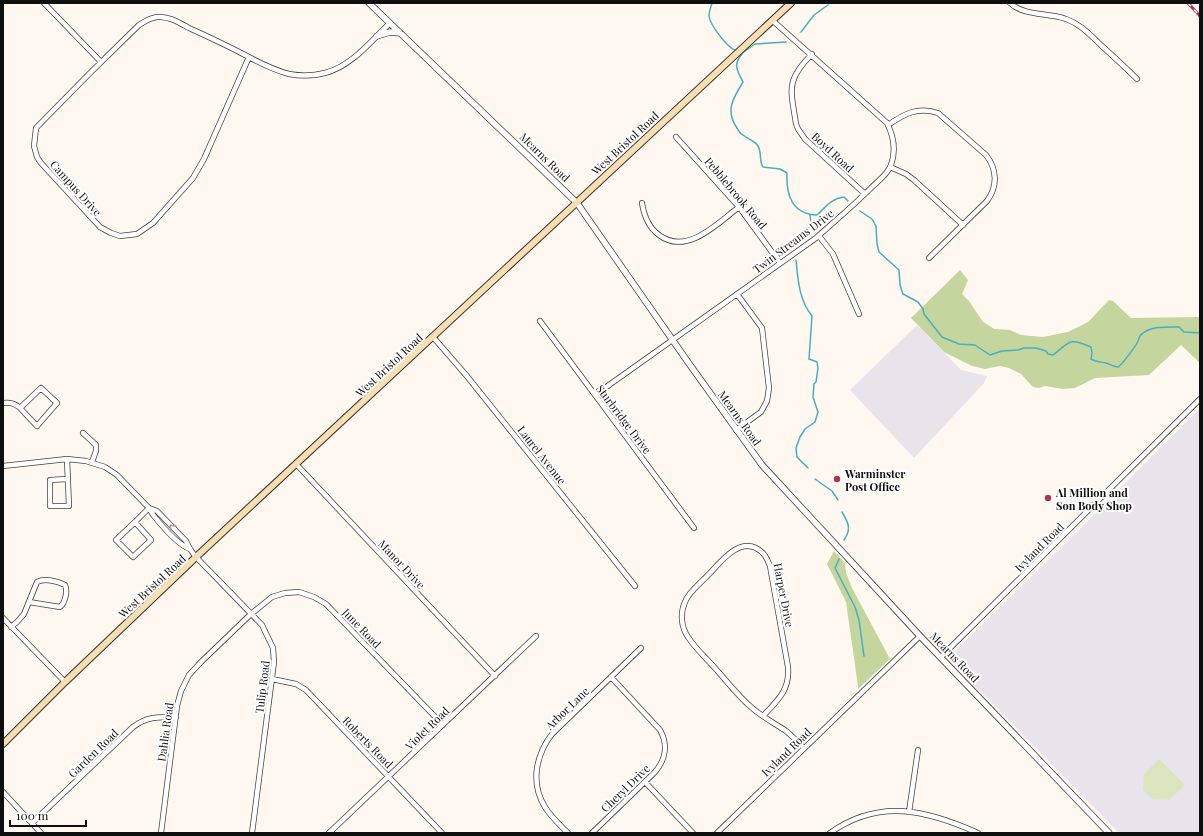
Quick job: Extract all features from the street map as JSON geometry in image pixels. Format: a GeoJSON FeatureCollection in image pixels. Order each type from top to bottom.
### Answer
{"type":"FeatureCollection","features":[{"type":"Feature","properties":{"kind":"main road","name":"West Bristol Road"},"geometry":{"type":"LineString","coordinates":[[3,744],[65,682],[196,557],[791,3]]}},
{"type":"Feature","properties":{"kind":"street"},"geometry":{"type":"LineString","coordinates":[[44,3],[101,62]]}},
{"type":"Feature","properties":{"kind":"street","name":"Mearns Road"},"geometry":{"type":"LineString","coordinates":[[369,3],[577,203],[672,340],[762,465],[920,636],[1109,833]]}},
{"type":"Feature","properties":{"kind":"street"},"geometry":{"type":"LineString","coordinates":[[1010,3],[1018,9],[1028,13],[1061,18],[1076,24],[1137,79]]}},
{"type":"Feature","properties":{"kind":"street","name":"Campus Drive"},"geometry":{"type":"LineString","coordinates":[[249,57],[204,160],[193,178],[153,223],[137,234],[120,236],[100,228],[37,157],[34,146],[36,128],[139,25],[147,20],[158,17],[168,18],[272,68],[290,74],[315,74],[326,72],[345,64],[359,53],[390,23]]}},
{"type":"Feature","properties":{"kind":"street","name":"Twin Streams Drive"},"geometry":{"type":"LineString","coordinates":[[595,395],[819,236],[846,213],[883,177],[890,167],[894,155],[894,145],[888,125],[812,54],[772,20]]}},
{"type":"Feature","properties":{"kind":"street"},"geometry":{"type":"LineString","coordinates":[[377,36],[384,33],[401,33]]}},
{"type":"Feature","properties":{"kind":"street","name":"Boyd Road"},"geometry":{"type":"LineString","coordinates":[[812,54],[798,70],[791,85],[796,124],[805,139],[865,194]]}},
{"type":"Feature","properties":{"kind":"street"},"geometry":{"type":"LineString","coordinates":[[888,125],[911,112],[931,110],[942,116],[986,154],[994,170],[995,178],[993,190],[987,200],[929,258]]}},
{"type":"Feature","properties":{"kind":"street","name":"Pebblebrook Road"},"geometry":{"type":"LineString","coordinates":[[676,137],[739,207],[780,263]]}},
{"type":"Feature","properties":{"kind":"street"},"geometry":{"type":"LineString","coordinates":[[890,167],[906,174],[914,180],[963,225]]}},
{"type":"Feature","properties":{"kind":"street"},"geometry":{"type":"LineString","coordinates":[[642,203],[644,214],[650,226],[662,237],[676,242],[682,242],[699,237],[739,207]]}},
{"type":"Feature","properties":{"kind":"street"},"geometry":{"type":"LineString","coordinates":[[819,236],[833,254],[859,314]]}},
{"type":"Feature","properties":{"kind":"street"},"geometry":{"type":"LineString","coordinates":[[736,430],[761,412],[767,401],[769,388],[762,328],[737,294]]}},
{"type":"Feature","properties":{"kind":"street","name":"Sturbridge Drive"},"geometry":{"type":"LineString","coordinates":[[540,321],[694,528]]}},
{"type":"Feature","properties":{"kind":"street","name":"Laurel Avenue"},"geometry":{"type":"LineString","coordinates":[[433,337],[466,375],[635,586]]}},
{"type":"Feature","properties":{"kind":"street"},"geometry":{"type":"LineString","coordinates":[[3,403],[7,402],[16,404],[37,426],[57,404],[42,388],[20,408]]}},
{"type":"Feature","properties":{"kind":"street","name":"Ivyland Road"},"geometry":{"type":"LineString","coordinates":[[941,657],[1200,399]]}},
{"type":"Feature","properties":{"kind":"street"},"geometry":{"type":"LineString","coordinates":[[83,433],[96,445],[96,451],[92,462]]}},
{"type":"Feature","properties":{"kind":"street"},"geometry":{"type":"LineString","coordinates":[[67,459],[69,506],[50,506],[50,480],[67,479]]}},
{"type":"Feature","properties":{"kind":"street","name":"Tulip Road"},"geometry":{"type":"LineString","coordinates":[[3,466],[67,459],[92,462],[105,467],[117,475],[149,508],[152,515],[184,547],[190,549],[262,626],[271,642],[274,654],[252,833]]}},
{"type":"Feature","properties":{"kind":"street","name":"Manor Drive"},"geometry":{"type":"LineString","coordinates":[[296,465],[495,676]]}},
{"type":"Feature","properties":{"kind":"street"},"geometry":{"type":"LineString","coordinates":[[135,522],[151,540],[133,557],[116,540],[149,508]]}},
{"type":"Feature","properties":{"kind":"street","name":"Harper Drive"},"geometry":{"type":"LineString","coordinates":[[764,716],[781,696],[786,687],[789,676],[788,667],[768,559],[761,551],[752,546],[744,546],[736,549],[727,556],[688,595],[682,611],[684,629],[693,643],[751,707],[792,736],[804,748]]}},
{"type":"Feature","properties":{"kind":"street"},"geometry":{"type":"LineString","coordinates":[[11,627],[24,614],[35,585],[41,580],[65,584],[66,588],[64,603],[60,607],[29,602]]}},
{"type":"Feature","properties":{"kind":"street","name":"June Road"},"geometry":{"type":"LineString","coordinates":[[251,614],[266,600],[285,593],[299,592],[321,600],[443,725]]}},
{"type":"Feature","properties":{"kind":"street","name":"Dahlia Road"},"geometry":{"type":"LineString","coordinates":[[161,833],[181,691],[189,675],[251,614]]}},
{"type":"Feature","properties":{"kind":"street"},"geometry":{"type":"LineString","coordinates":[[3,618],[65,682]]}},
{"type":"Feature","properties":{"kind":"street","name":"Violet Road"},"geometry":{"type":"LineString","coordinates":[[329,833],[536,636]]}},
{"type":"Feature","properties":{"kind":"street","name":"Ivyland Road"},"geometry":{"type":"LineString","coordinates":[[717,833],[920,636]]}},
{"type":"Feature","properties":{"kind":"street","name":"Arbor Lane"},"geometry":{"type":"LineString","coordinates":[[568,833],[549,813],[539,794],[537,772],[540,756],[552,734],[641,648]]}},
{"type":"Feature","properties":{"kind":"street","name":"Cheryl Drive"},"geometry":{"type":"LineString","coordinates":[[592,833],[655,772],[663,760],[665,748],[663,735],[655,724],[611,677]]}},
{"type":"Feature","properties":{"kind":"street","name":"Roberts Road"},"geometry":{"type":"LineString","coordinates":[[272,679],[296,684],[306,690],[442,833]]}},
{"type":"Feature","properties":{"kind":"street","name":"Garden Road"},"geometry":{"type":"LineString","coordinates":[[32,823],[133,726],[149,718],[164,716],[176,718]]}},
{"type":"Feature","properties":{"kind":"street"},"geometry":{"type":"LineString","coordinates":[[909,812],[918,750]]}},
{"type":"Feature","properties":{"kind":"street"},"geometry":{"type":"LineString","coordinates":[[645,782],[693,833]]}},
{"type":"Feature","properties":{"kind":"street"},"geometry":{"type":"LineString","coordinates":[[3,792],[41,833]]}},
{"type":"Feature","properties":{"kind":"street"},"geometry":{"type":"LineString","coordinates":[[830,833],[849,821],[888,810],[909,812],[938,818],[978,833]]}},
{"type":"Feature","properties":{"kind":"shaded area"},"geometry":{"type":"Polygon","coordinates":[[[917,325],[961,370],[987,376],[984,383],[914,458],[850,390],[917,325]]]}},
{"type":"Feature","properties":{"kind":"shaded area"},"geometry":{"type":"Polygon","coordinates":[[[1200,408],[1200,833],[1119,833],[948,658],[1084,525],[1200,408]]]}},
{"type":"Feature","properties":{"kind":"green space"},"geometry":{"type":"Polygon","coordinates":[[[960,270],[968,280],[962,294],[969,301],[983,322],[994,329],[1010,330],[1021,335],[1043,337],[1068,332],[1088,322],[1109,300],[1113,301],[1131,318],[1200,317],[1200,363],[1181,345],[1149,375],[1095,378],[1075,388],[1063,389],[1045,386],[1039,388],[1033,387],[1021,374],[1009,368],[1000,366],[985,369],[972,366],[944,352],[911,318],[960,270]]]}},
{"type":"Feature","properties":{"kind":"green space"},"geometry":{"type":"Polygon","coordinates":[[[834,551],[845,563],[846,573],[852,588],[890,659],[858,689],[846,602],[827,564],[834,551]]]}},
{"type":"Feature","properties":{"kind":"green space"},"geometry":{"type":"Polygon","coordinates":[[[1159,759],[1185,785],[1169,800],[1153,799],[1143,790],[1144,774],[1159,759]]]}},
{"type":"Feature","properties":{"kind":"waterway"},"geometry":{"type":"LineString","coordinates":[[712,3],[709,16],[712,25],[724,41],[736,51]]}},
{"type":"Feature","properties":{"kind":"waterway"},"geometry":{"type":"LineString","coordinates":[[801,32],[814,15],[828,5]]}},
{"type":"Feature","properties":{"kind":"waterway"},"geometry":{"type":"LineString","coordinates":[[741,54],[755,44],[786,42]]}},
{"type":"Feature","properties":{"kind":"waterway"},"geometry":{"type":"LineString","coordinates":[[742,54],[739,58],[737,68],[743,82],[734,99],[731,116],[740,133],[757,144],[763,167],[780,169],[787,173],[789,196],[792,202],[796,207],[808,214],[817,215],[835,199],[844,197],[848,201]]}},
{"type":"Feature","properties":{"kind":"waterway"},"geometry":{"type":"LineString","coordinates":[[860,211],[872,219],[876,226],[879,252],[899,270],[900,285],[903,294],[918,302],[923,309],[924,314],[942,337],[959,344],[975,345],[990,355],[1002,351],[1024,348],[1036,348],[1053,355],[1066,344],[1070,342],[1078,342],[1091,347],[1091,359],[1118,367],[1134,348],[1140,335],[1151,329],[1160,327],[1179,327],[1184,332],[1200,333]]}},
{"type":"Feature","properties":{"kind":"waterway"},"geometry":{"type":"LineString","coordinates":[[806,234],[811,223],[810,215]]}},
{"type":"Feature","properties":{"kind":"waterway"},"geometry":{"type":"LineString","coordinates":[[796,260],[802,297],[812,316],[809,359],[817,362],[818,368],[816,382],[814,384],[813,397],[818,412],[815,422],[805,429],[796,448],[797,457],[808,468]]}},
{"type":"Feature","properties":{"kind":"waterway"},"geometry":{"type":"LineString","coordinates":[[815,479],[832,491],[838,500]]}},
{"type":"Feature","properties":{"kind":"waterway"},"geometry":{"type":"LineString","coordinates":[[842,512],[848,526],[848,532],[844,540]]}},
{"type":"Feature","properties":{"kind":"waterway"},"geometry":{"type":"LineString","coordinates":[[839,559],[835,568],[855,607],[859,620],[864,656]]}},
{"type":"Feature","properties":{"kind":"railway"},"geometry":{"type":"LineString","coordinates":[[1188,3],[1200,16]]}},
{"type":"Feature","properties":{"kind":"place","name":"Warminster Post Office"},"geometry":{"type":"Point","coordinates":[837,479]}},
{"type":"Feature","properties":{"kind":"place","name":"Al Million and Son Body Shop"},"geometry":{"type":"Point","coordinates":[1048,498]}}]}
